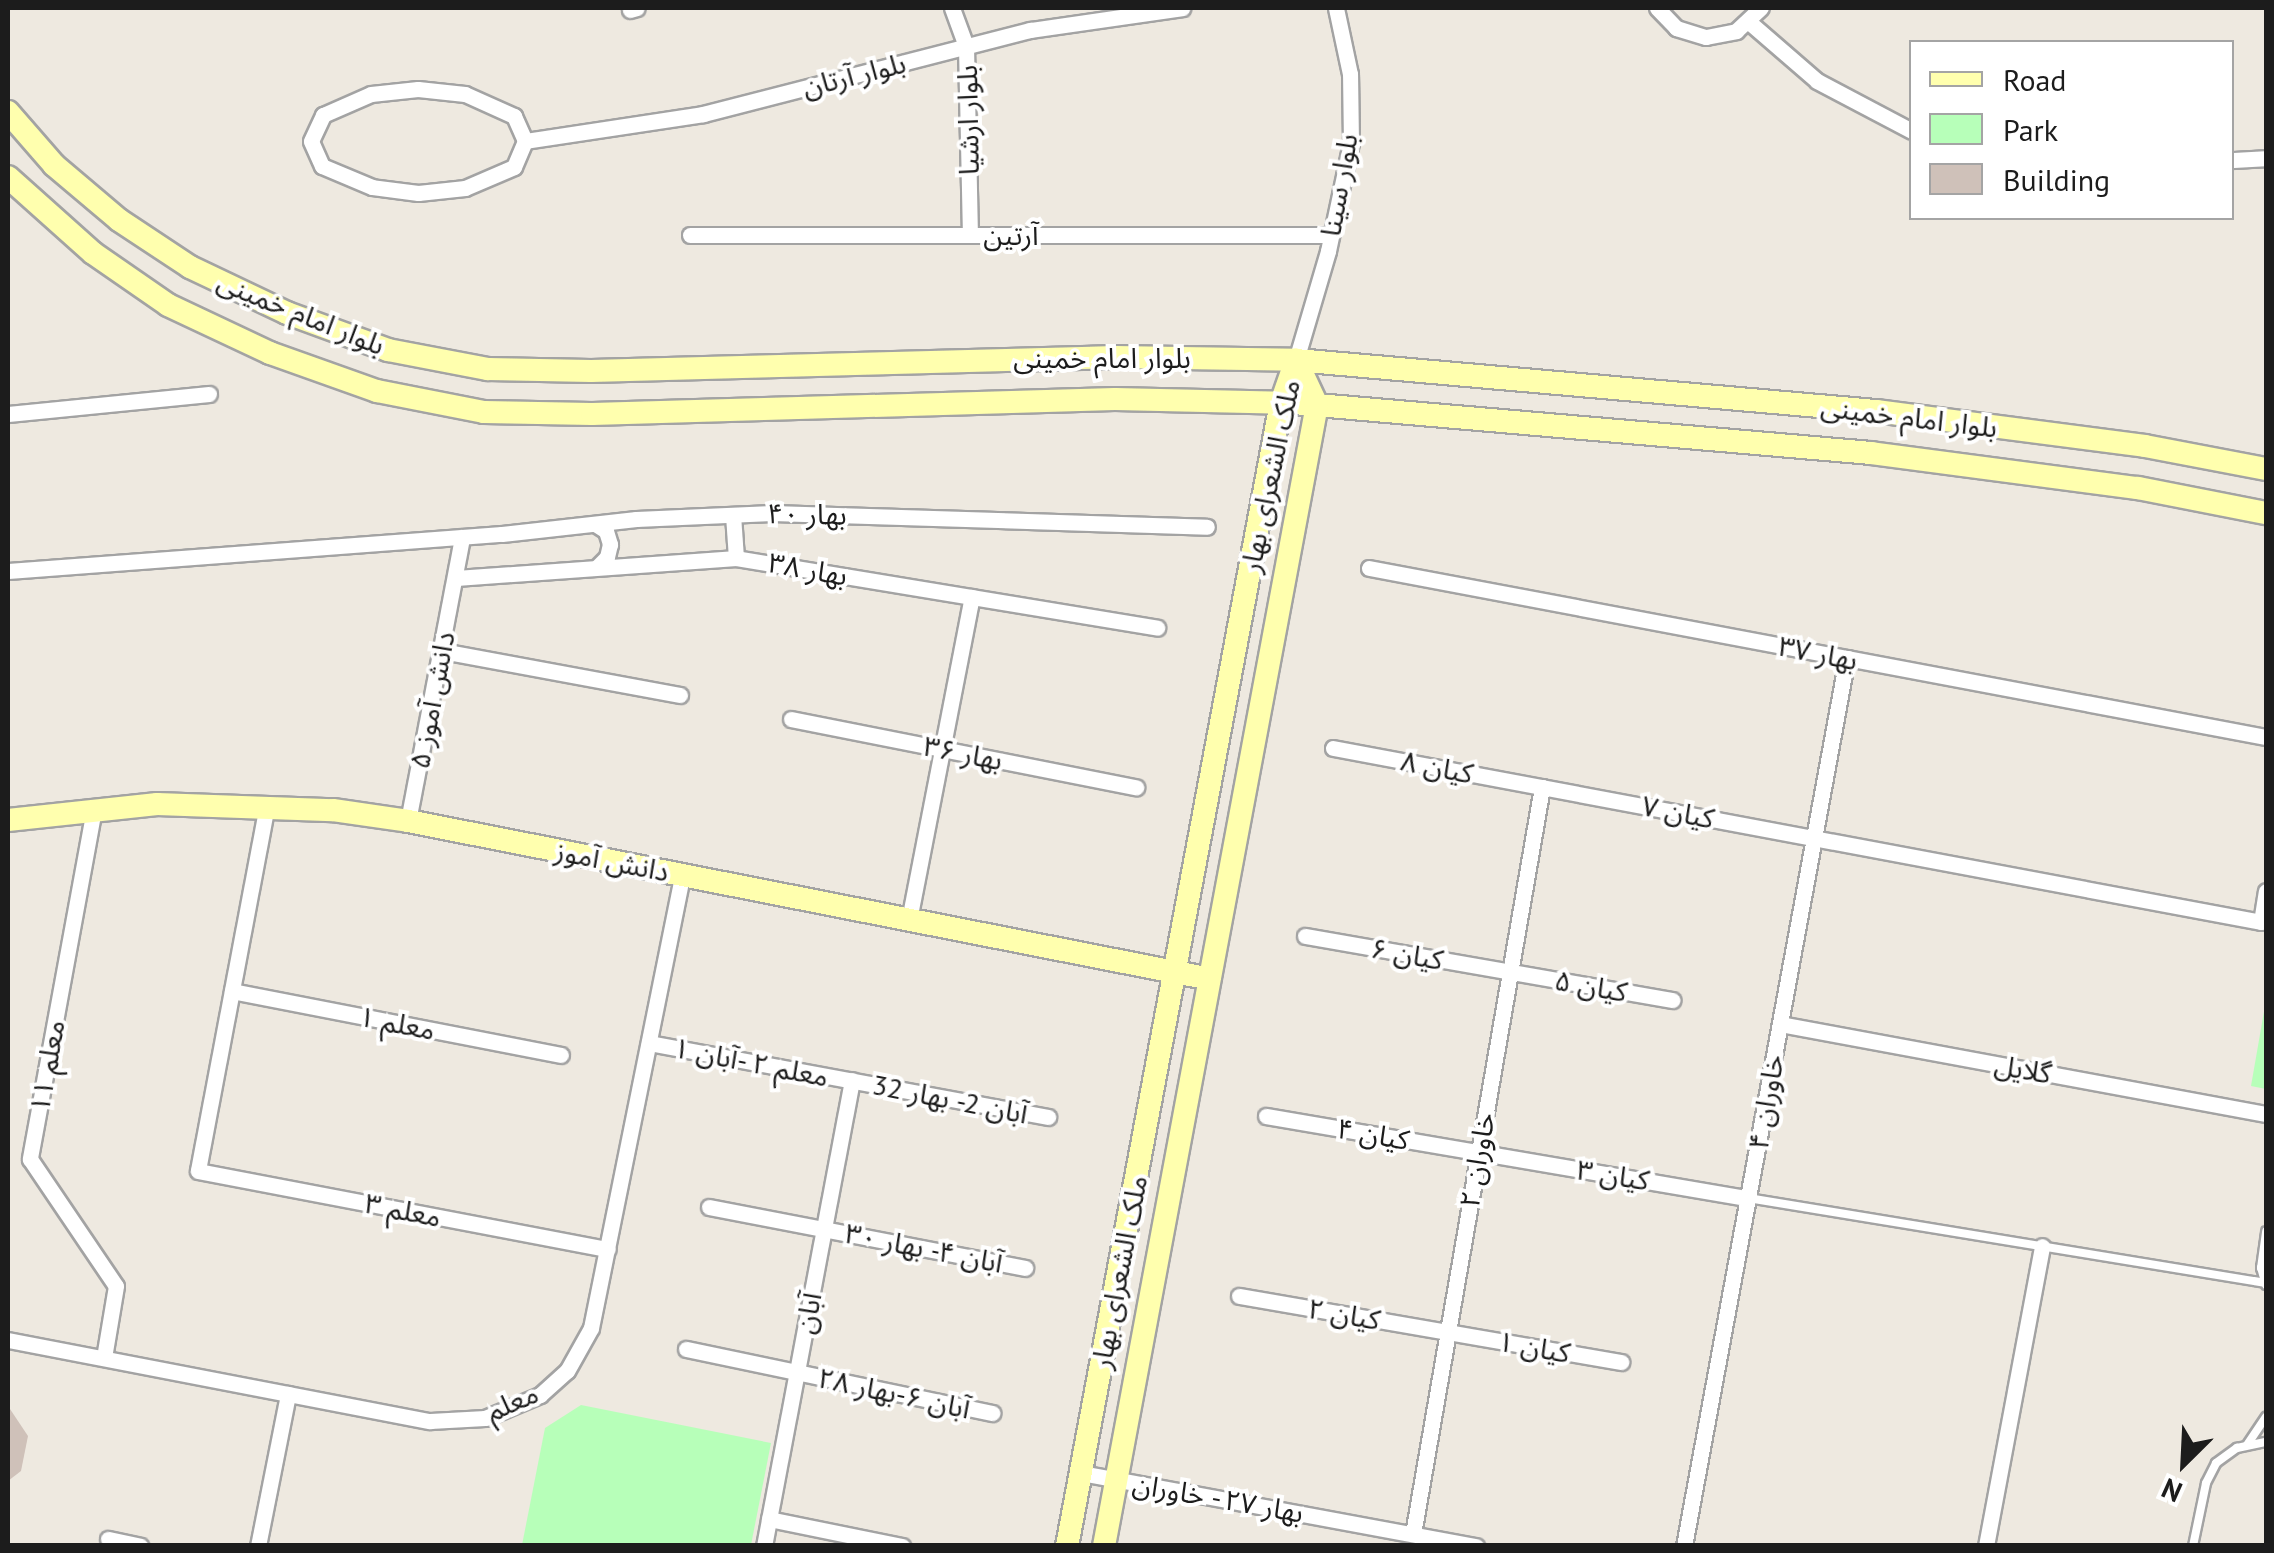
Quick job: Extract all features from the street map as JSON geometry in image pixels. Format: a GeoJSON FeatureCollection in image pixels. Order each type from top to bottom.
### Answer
{"type":"FeatureCollection","features":[{"type":"Feature","properties":{"kind":"street","name":"بلوار ارشیا"},"geometry":{"type":"LineString","coordinates":[[952,8],[966,46],[970,235]]}},
{"type":"Feature","properties":{"kind":"street","name":"بلوار آرتان"},"geometry":{"type":"LineString","coordinates":[[525,141],[703,114],[1030,30],[1182,8]]}},
{"type":"Feature","properties":{"kind":"street","name":"بلوار سینا"},"geometry":{"type":"LineString","coordinates":[[1296,360],[1331,235],[1351,143],[1350,74],[1336,8]]}},
{"type":"Feature","properties":{"kind":"street"},"geometry":{"type":"LineString","coordinates":[[1657,8],[1676,28],[1706,37],[1722,36],[1750,22],[1761,8]]}},
{"type":"Feature","properties":{"kind":"street"},"geometry":{"type":"LineString","coordinates":[[1750,22],[1817,80],[1909,129]]}},
{"type":"Feature","properties":{"kind":"street"},"geometry":{"type":"LineString","coordinates":[[418,89],[488,101],[514,116],[525,141],[514,166],[488,181],[418,193],[349,181],[322,166],[311,141],[322,115],[349,101],[418,89]]}},
{"type":"Feature","properties":{"kind":"street","name":"بلوار امام خمینی"},"geometry":{"type":"LineString","coordinates":[[8,112],[54,165],[119,220],[190,267],[287,314],[388,350],[488,369],[591,371],[1096,357],[1296,360],[1876,410],[2144,446],[2266,469]]}},
{"type":"Feature","properties":{"kind":"street"},"geometry":{"type":"LineString","coordinates":[[2234,160],[2266,158]]}},
{"type":"Feature","properties":{"kind":"street","name":"بلوار امام خمینی"},"geometry":{"type":"LineString","coordinates":[[8,177],[93,254],[168,304],[270,353],[377,391],[484,412],[592,414],[1115,400],[1317,405],[1871,453],[2138,488],[2266,513]]}},
{"type":"Feature","properties":{"kind":"street","name":"آرتین"},"geometry":{"type":"LineString","coordinates":[[690,235],[1331,235]]}},
{"type":"Feature","properties":{"kind":"street","name":"ملک الشعرای بهار"},"geometry":{"type":"LineString","coordinates":[[1068,1546],[1281,403],[1296,360]]}},
{"type":"Feature","properties":{"kind":"street","name":"ملک الشعرای بهار"},"geometry":{"type":"LineString","coordinates":[[1104,1546],[1317,405],[1296,360]]}},
{"type":"Feature","properties":{"kind":"street"},"geometry":{"type":"LineString","coordinates":[[8,414],[209,394]]}},
{"type":"Feature","properties":{"kind":"street"},"geometry":{"type":"LineString","coordinates":[[733,515],[736,558]]}},
{"type":"Feature","properties":{"kind":"street","name":"بهار ۴۰"},"geometry":{"type":"LineString","coordinates":[[8,571],[733,515],[1207,527]]}},
{"type":"Feature","properties":{"kind":"street"},"geometry":{"type":"LineString","coordinates":[[595,524],[606,531],[610,544],[608,556],[598,566]]}},
{"type":"Feature","properties":{"kind":"street","name":"دانش آموز ۵"},"geometry":{"type":"LineString","coordinates":[[408,821],[462,537]]}},
{"type":"Feature","properties":{"kind":"street","name":"بهار ۳۸"},"geometry":{"type":"LineString","coordinates":[[456,578],[736,558],[1157,628]]}},
{"type":"Feature","properties":{"kind":"street","name":"بهار ۳۷"},"geometry":{"type":"LineString","coordinates":[[1369,568],[2266,737]]}},
{"type":"Feature","properties":{"kind":"street"},"geometry":{"type":"LineString","coordinates":[[910,920],[972,597]]}},
{"type":"Feature","properties":{"kind":"street"},"geometry":{"type":"LineString","coordinates":[[442,651],[680,695]]}},
{"type":"Feature","properties":{"kind":"street","name":"خاوران ۴"},"geometry":{"type":"LineString","coordinates":[[1684,1546],[1846,658]]}},
{"type":"Feature","properties":{"kind":"street","name":"بهار ۳۶"},"geometry":{"type":"LineString","coordinates":[[791,719],[1136,787]]}},
{"type":"Feature","properties":{"kind":"street","name":"کیان ۸"},"geometry":{"type":"LineString","coordinates":[[1333,748],[1542,787]]}},
{"type":"Feature","properties":{"kind":"street","name":"کیان ۷"},"geometry":{"type":"LineString","coordinates":[[1542,787],[2261,922],[2266,892]]}},
{"type":"Feature","properties":{"kind":"street","name":"خاوران ۲"},"geometry":{"type":"LineString","coordinates":[[1413,1534],[1542,787]]}},
{"type":"Feature","properties":{"kind":"street","name":"دانش آموز"},"geometry":{"type":"LineString","coordinates":[[8,820],[156,804],[268,805],[408,821],[1210,979]]}},
{"type":"Feature","properties":{"kind":"street"},"geometry":{"type":"LineString","coordinates":[[232,992],[268,805]]}},
{"type":"Feature","properties":{"kind":"street","name":"معلم ۱۱"},"geometry":{"type":"LineString","coordinates":[[94,809],[30,1158],[116,1286],[104,1358]]}},
{"type":"Feature","properties":{"kind":"street","name":"معلم"},"geometry":{"type":"LineString","coordinates":[[8,1340],[430,1421],[485,1418],[540,1394],[567,1371],[584,1345],[608,1250],[682,875]]}},
{"type":"Feature","properties":{"kind":"street","name":"کیان ۶"},"geometry":{"type":"LineString","coordinates":[[1305,936],[1510,972]]}},
{"type":"Feature","properties":{"kind":"street","name":"کیان ۵"},"geometry":{"type":"LineString","coordinates":[[1510,972],[1672,1000]]}},
{"type":"Feature","properties":{"kind":"street","name":"معلم ۱"},"geometry":{"type":"LineString","coordinates":[[232,992],[561,1056]]}},
{"type":"Feature","properties":{"kind":"street","name":"معلم ۳"},"geometry":{"type":"LineString","coordinates":[[232,992],[198,1171],[608,1250]]}},
{"type":"Feature","properties":{"kind":"street","name":"گلایل"},"geometry":{"type":"LineString","coordinates":[[1780,1024],[2266,1114]]}},
{"type":"Feature","properties":{"kind":"street","name":"معلم ۲ -آبان ۱"},"geometry":{"type":"LineString","coordinates":[[649,1043],[852,1080]]}},
{"type":"Feature","properties":{"kind":"street","name":"آبان 2- بهار 32"},"geometry":{"type":"LineString","coordinates":[[852,1080],[1048,1118]]}},
{"type":"Feature","properties":{"kind":"street","name":"آبان"},"geometry":{"type":"LineString","coordinates":[[764,1546],[852,1080]]}},
{"type":"Feature","properties":{"kind":"street","name":"کیان ۴"},"geometry":{"type":"LineString","coordinates":[[1266,1116],[1479,1153]]}},
{"type":"Feature","properties":{"kind":"street","name":"کیان ۳"},"geometry":{"type":"LineString","coordinates":[[1479,1153],[1748,1198]]}},
{"type":"Feature","properties":{"kind":"street","name":"آبان ۴- بهار ۳۰"},"geometry":{"type":"LineString","coordinates":[[709,1207],[1025,1268]]}},
{"type":"Feature","properties":{"kind":"street"},"geometry":{"type":"LineString","coordinates":[[1986,1546],[2042,1246]]}},
{"type":"Feature","properties":{"kind":"street","name":"کیان ۲"},"geometry":{"type":"LineString","coordinates":[[1240,1296],[1448,1332]]}},
{"type":"Feature","properties":{"kind":"street","name":"کیان ۱"},"geometry":{"type":"LineString","coordinates":[[1448,1332],[1621,1362]]}},
{"type":"Feature","properties":{"kind":"street","name":"آبان ۶-بهار ۲۸"},"geometry":{"type":"LineString","coordinates":[[686,1349],[992,1413]]}},
{"type":"Feature","properties":{"kind":"street"},"geometry":{"type":"LineString","coordinates":[[258,1546],[288,1394]]}},
{"type":"Feature","properties":{"kind":"street","name":"بهار ۲۷ - خاوران"},"geometry":{"type":"LineString","coordinates":[[1081,1472],[1476,1546]]}},
{"type":"Feature","properties":{"kind":"street"},"geometry":{"type":"LineString","coordinates":[[769,1519],[902,1546]]}},
{"type":"Feature","properties":{"kind":"street"},"geometry":{"type":"LineString","coordinates":[[108,1539],[140,1546]]}},
{"type":"Feature","properties":{"kind":"lane"},"geometry":{"type":"LineString","coordinates":[[1748,1198],[2266,1284],[2261,1268],[2266,1231]]}},
{"type":"Feature","properties":{"kind":"lane"},"geometry":{"type":"LineString","coordinates":[[2193,1546],[2206,1483],[2216,1463],[2247,1444],[2266,1417]]}},
{"type":"Feature","properties":{"kind":"lane"},"geometry":{"type":"LineString","coordinates":[[2247,1444],[2266,1442]]}},
{"type":"Feature","properties":{"kind":"green space"},"geometry":{"type":"Polygon","coordinates":[[[2266,1000],[2266,1089],[2251,1086],[2266,1000]]]}},
{"type":"Feature","properties":{"kind":"green space"},"geometry":{"type":"Polygon","coordinates":[[[581,1405],[771,1443],[751,1545],[522,1545],[545,1428],[581,1405]]]}},
{"type":"Feature","properties":{"kind":"building"},"geometry":{"type":"Polygon","coordinates":[[[8,1406],[28,1436],[21,1471],[8,1481],[8,1406]]]}}]}
